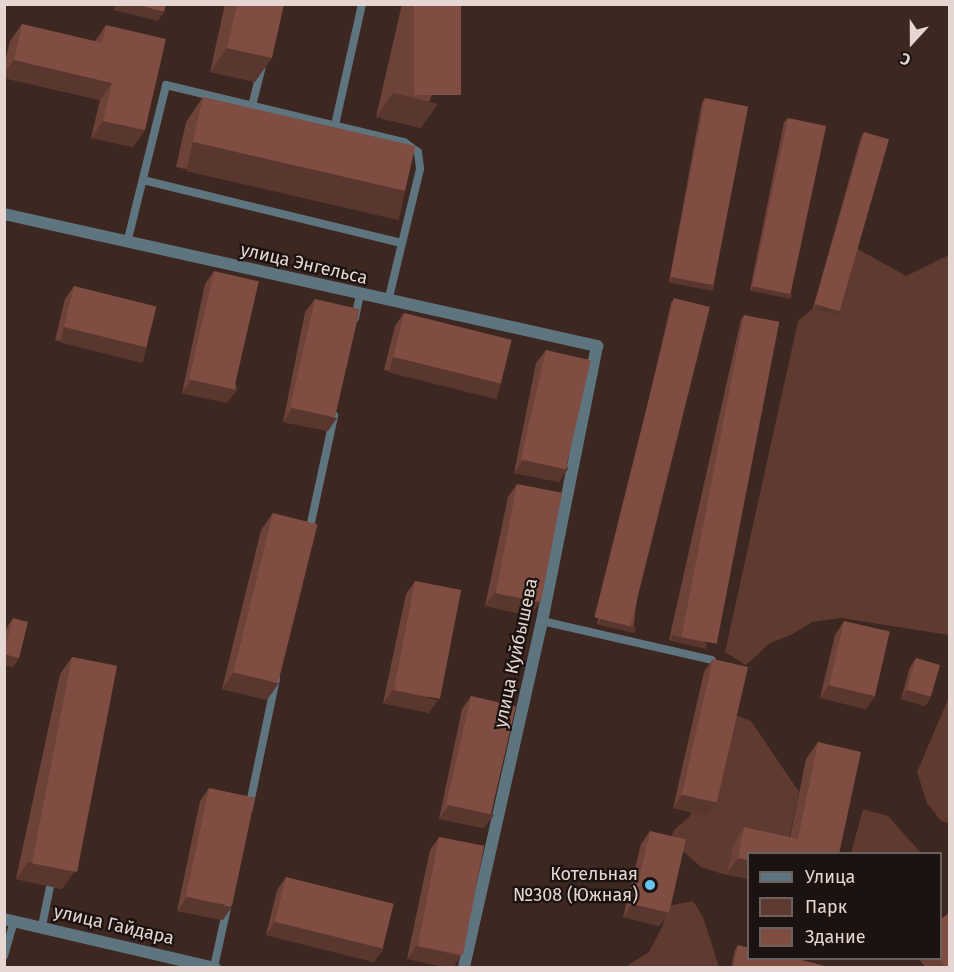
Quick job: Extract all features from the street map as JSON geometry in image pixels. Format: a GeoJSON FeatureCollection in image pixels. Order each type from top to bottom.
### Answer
{"type":"FeatureCollection","features":[{"type":"Feature","properties":{"kind":"street","name":"улица Энгельса"},"geometry":{"type":"LineString","coordinates":[[4,214],[597,346]]}},
{"type":"Feature","properties":{"kind":"street","name":"улица Куйбышева"},"geometry":{"type":"LineString","coordinates":[[464,968],[542,621],[597,346]]}},
{"type":"Feature","properties":{"kind":"street","name":"улица Гайдара"},"geometry":{"type":"LineString","coordinates":[[9,920],[42,926],[185,964],[214,967]]}},
{"type":"Feature","properties":{"kind":"lane"},"geometry":{"type":"LineString","coordinates":[[335,125],[362,4]]}},
{"type":"Feature","properties":{"kind":"lane"},"geometry":{"type":"LineString","coordinates":[[252,106],[263,61]]}},
{"type":"Feature","properties":{"kind":"lane"},"geometry":{"type":"LineString","coordinates":[[127,243],[166,85],[404,142],[417,152],[420,169],[388,301]]}},
{"type":"Feature","properties":{"kind":"lane"},"geometry":{"type":"LineString","coordinates":[[143,180],[402,243]]}},
{"type":"Feature","properties":{"kind":"lane"},"geometry":{"type":"LineString","coordinates":[[353,330],[360,295]]}},
{"type":"Feature","properties":{"kind":"lane"},"geometry":{"type":"LineString","coordinates":[[307,538],[335,410]]}},
{"type":"Feature","properties":{"kind":"lane"},"geometry":{"type":"LineString","coordinates":[[542,621],[712,660]]}},
{"type":"Feature","properties":{"kind":"lane"},"geometry":{"type":"LineString","coordinates":[[247,815],[280,665]]}},
{"type":"Feature","properties":{"kind":"lane"},"geometry":{"type":"LineString","coordinates":[[42,926],[54,866]]}},
{"type":"Feature","properties":{"kind":"lane"},"geometry":{"type":"LineString","coordinates":[[214,967],[229,896]]}},
{"type":"Feature","properties":{"kind":"lane"},"geometry":{"type":"LineString","coordinates":[[4,956],[9,920]]}},
{"type":"Feature","properties":{"kind":"green space"},"geometry":{"type":"Polygon","coordinates":[[[856,248],[906,276],[949,255],[949,635],[841,618],[812,622],[791,635],[770,643],[746,665],[725,652],[798,321],[813,308],[856,248]]]}},
{"type":"Feature","properties":{"kind":"green space"},"geometry":{"type":"Polygon","coordinates":[[[949,697],[949,823],[941,821],[927,803],[917,772],[949,697]]]}},
{"type":"Feature","properties":{"kind":"green space"},"geometry":{"type":"Polygon","coordinates":[[[733,714],[751,721],[799,792],[786,852],[733,844],[726,875],[701,867],[670,840],[674,830],[690,816],[710,731],[733,714]]]}},
{"type":"Feature","properties":{"kind":"green space"},"geometry":{"type":"Polygon","coordinates":[[[863,809],[888,816],[920,852],[851,852],[863,809]]]}},
{"type":"Feature","properties":{"kind":"green space"},"geometry":{"type":"Polygon","coordinates":[[[693,901],[703,917],[719,967],[623,968],[649,952],[662,927],[668,906],[693,901]]]}},
{"type":"Feature","properties":{"kind":"building"},"geometry":{"type":"Polygon","coordinates":[[[134,4],[166,4],[164,12],[134,4]]]}},
{"type":"Feature","properties":{"kind":"building"},"geometry":{"type":"Polygon","coordinates":[[[237,4],[284,4],[272,58],[227,48],[237,4]]]}},
{"type":"Feature","properties":{"kind":"building"},"geometry":{"type":"Polygon","coordinates":[[[414,4],[461,4],[461,95],[414,95],[414,4]]]}},
{"type":"Feature","properties":{"kind":"building"},"geometry":{"type":"Polygon","coordinates":[[[22,24],[102,43],[106,25],[166,39],[145,130],[103,121],[112,83],[14,60],[22,24]]]}},
{"type":"Feature","properties":{"kind":"building"},"geometry":{"type":"Polygon","coordinates":[[[203,97],[415,146],[405,191],[193,142],[203,97]]]}},
{"type":"Feature","properties":{"kind":"building"},"geometry":{"type":"Polygon","coordinates":[[[705,98],[748,106],[713,285],[670,277],[705,98]]]}},
{"type":"Feature","properties":{"kind":"building"},"geometry":{"type":"Polygon","coordinates":[[[788,118],[826,126],[790,294],[752,286],[788,118]]]}},
{"type":"Feature","properties":{"kind":"building"},"geometry":{"type":"Polygon","coordinates":[[[864,132],[889,139],[840,311],[815,304],[864,132]]]}},
{"type":"Feature","properties":{"kind":"building"},"geometry":{"type":"Polygon","coordinates":[[[214,271],[259,281],[234,390],[189,379],[214,271]]]}},
{"type":"Feature","properties":{"kind":"building"},"geometry":{"type":"Polygon","coordinates":[[[74,286],[156,307],[146,347],[64,327],[74,286]]]}},
{"type":"Feature","properties":{"kind":"building"},"geometry":{"type":"Polygon","coordinates":[[[674,298],[710,307],[630,626],[594,617],[674,298]]]}},
{"type":"Feature","properties":{"kind":"building"},"geometry":{"type":"Polygon","coordinates":[[[315,299],[360,309],[335,418],[290,407],[315,299]]]}},
{"type":"Feature","properties":{"kind":"building"},"geometry":{"type":"Polygon","coordinates":[[[404,313],[512,340],[501,384],[393,357],[404,313]]]}},
{"type":"Feature","properties":{"kind":"building"},"geometry":{"type":"Polygon","coordinates":[[[744,315],[779,322],[717,644],[681,637],[744,315]]]}},
{"type":"Feature","properties":{"kind":"building"},"geometry":{"type":"Polygon","coordinates":[[[546,350],[591,360],[566,469],[521,459],[546,350]]]}},
{"type":"Feature","properties":{"kind":"building"},"geometry":{"type":"Polygon","coordinates":[[[517,484],[562,493],[541,602],[496,593],[517,484]]]}},
{"type":"Feature","properties":{"kind":"building"},"geometry":{"type":"Polygon","coordinates":[[[273,513],[318,524],[278,683],[233,672],[273,513]]]}},
{"type":"Feature","properties":{"kind":"building"},"geometry":{"type":"Polygon","coordinates":[[[415,581],[461,590],[440,699],[394,690],[415,581]]]}},
{"type":"Feature","properties":{"kind":"building"},"geometry":{"type":"Polygon","coordinates":[[[13,618],[28,622],[19,658],[4,654],[13,618]]]}},
{"type":"Feature","properties":{"kind":"building"},"geometry":{"type":"Polygon","coordinates":[[[844,621],[890,632],[875,696],[829,685],[844,621]]]}},
{"type":"Feature","properties":{"kind":"building"},"geometry":{"type":"Polygon","coordinates":[[[72,657],[117,666],[77,872],[32,863],[72,657]]]}},
{"type":"Feature","properties":{"kind":"building"},"geometry":{"type":"Polygon","coordinates":[[[916,658],[940,665],[931,697],[907,690],[916,658]]]}},
{"type":"Feature","properties":{"kind":"building"},"geometry":{"type":"Polygon","coordinates":[[[713,659],[748,667],[717,803],[682,794],[713,659]]]}},
{"type":"Feature","properties":{"kind":"building"},"geometry":{"type":"Polygon","coordinates":[[[471,696],[516,706],[491,815],[446,804],[471,696]]]}},
{"type":"Feature","properties":{"kind":"building"},"geometry":{"type":"Polygon","coordinates":[[[818,742],[861,752],[839,852],[747,852],[747,860],[738,858],[744,827],[798,839],[818,742]]]}},
{"type":"Feature","properties":{"kind":"building"},"geometry":{"type":"Polygon","coordinates":[[[209,788],[255,798],[232,906],[186,897],[209,788]]]}},
{"type":"Feature","properties":{"kind":"building","name":"Котельная №308 (Южная)"},"geometry":{"type":"Polygon","coordinates":[[[650,831],[686,839],[669,912],[633,904],[650,831]]]}},
{"type":"Feature","properties":{"kind":"building"},"geometry":{"type":"Polygon","coordinates":[[[439,837],[484,846],[463,955],[418,946],[439,837]]]}},
{"type":"Feature","properties":{"kind":"building"},"geometry":{"type":"Polygon","coordinates":[[[286,877],[394,904],[383,948],[275,922],[286,877]]]}},
{"type":"Feature","properties":{"kind":"building"},"geometry":{"type":"Polygon","coordinates":[[[950,912],[950,968],[947,968],[940,960],[942,960],[942,918],[950,912]]]}},
{"type":"Feature","properties":{"kind":"building"},"geometry":{"type":"Polygon","coordinates":[[[738,945],[747,948],[747,960],[802,960],[832,968],[733,968],[738,945]]]}},
{"type":"Feature","properties":{"kind":"place","name":"Котельная №308 (Южная)"},"geometry":{"type":"Point","coordinates":[650,885]}}]}
